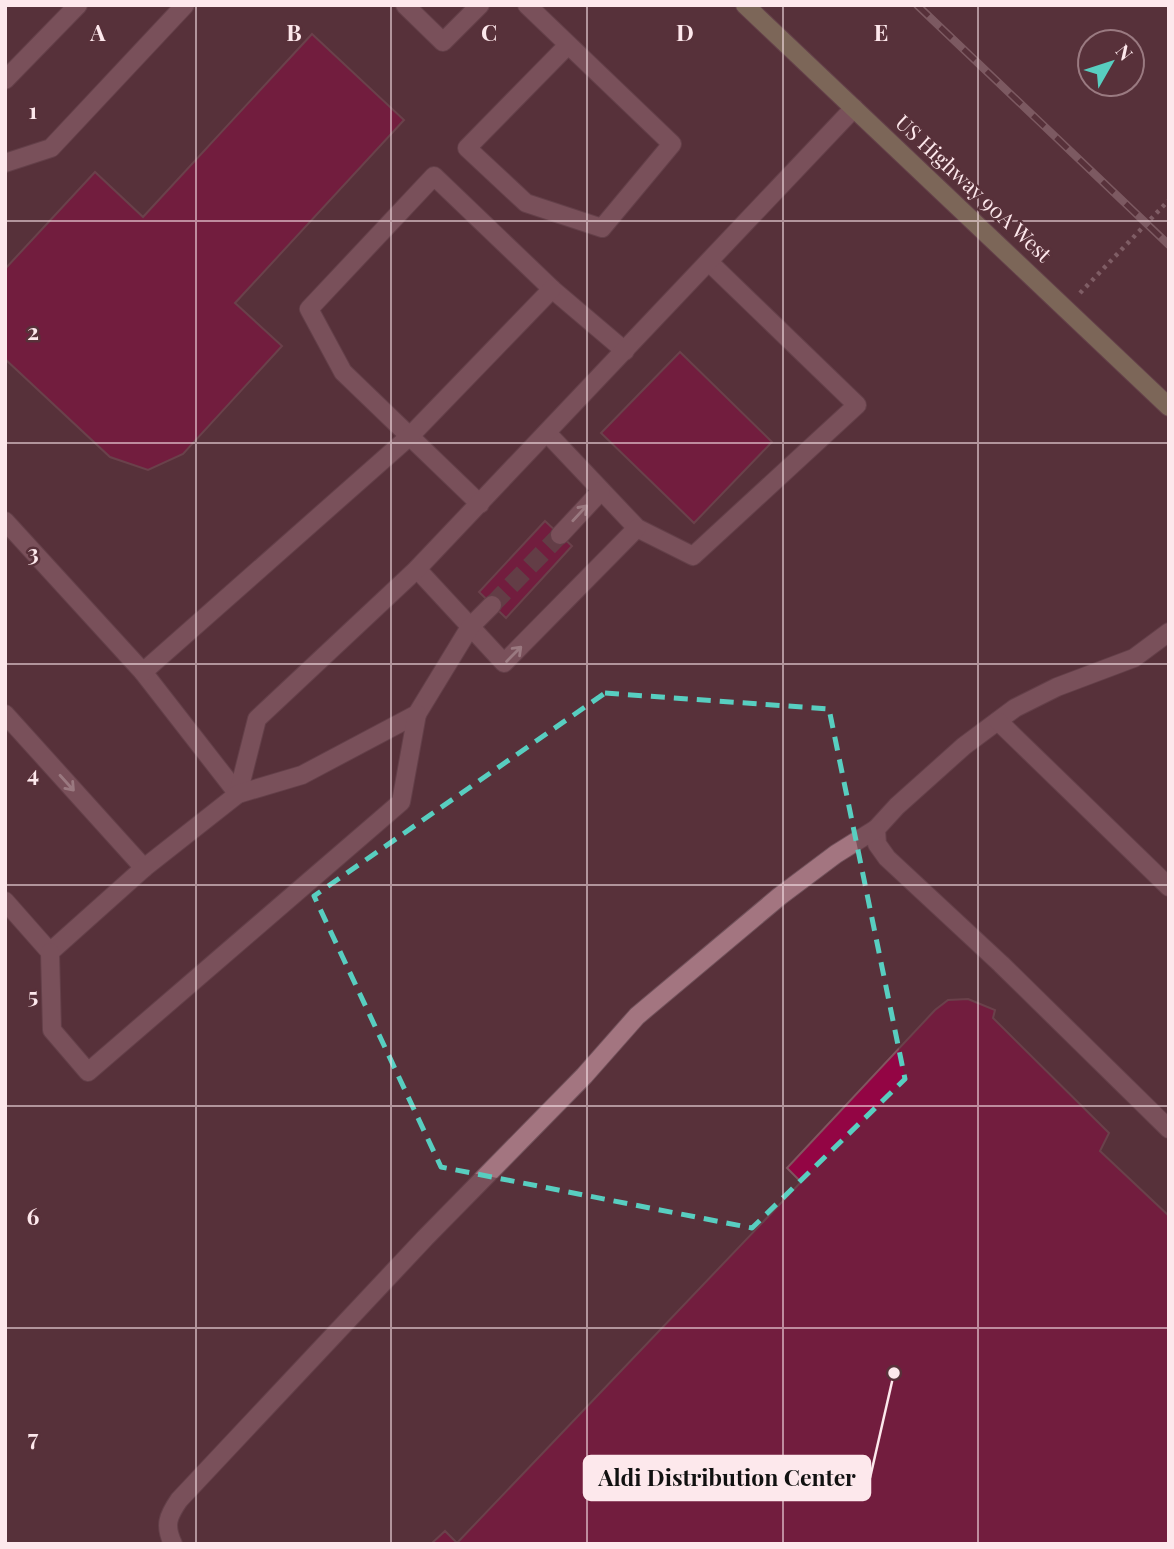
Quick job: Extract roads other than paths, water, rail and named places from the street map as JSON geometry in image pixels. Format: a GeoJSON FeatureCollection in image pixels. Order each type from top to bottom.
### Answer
{"type":"FeatureCollection","features":[{"type":"Feature","properties":{"kind":"main road","name":"US Highway 90A West"},"geometry":{"type":"LineString","coordinates":[[745,5],[1169,407]]}},
{"type":"Feature","properties":{"kind":"lane"},"geometry":{"type":"LineString","coordinates":[[5,80],[78,5]]}},
{"type":"Feature","properties":{"kind":"lane"},"geometry":{"type":"LineString","coordinates":[[5,163],[51,148],[184,5]]}},
{"type":"Feature","properties":{"kind":"lane"},"geometry":{"type":"LineString","coordinates":[[405,5],[443,42],[480,5]]}},
{"type":"Feature","properties":{"kind":"lane"},"geometry":{"type":"LineString","coordinates":[[527,5],[672,144],[602,228],[526,203],[467,148],[568,45]]}},
{"type":"Feature","properties":{"kind":"lane"},"geometry":{"type":"LineString","coordinates":[[238,794],[257,719],[417,569],[548,434],[854,108]]}},
{"type":"Feature","properties":{"kind":"lane"},"geometry":{"type":"LineString","coordinates":[[480,504],[343,372],[309,309],[425,186],[435,176],[552,289],[625,351]]}},
{"type":"Feature","properties":{"kind":"lane"},"geometry":{"type":"LineString","coordinates":[[548,434],[638,528],[693,556],[858,405],[710,263]]}},
{"type":"Feature","properties":{"kind":"lane"},"geometry":{"type":"LineString","coordinates":[[143,671],[410,436],[552,289]]}},
{"type":"Feature","properties":{"kind":"lane"},"geometry":{"type":"LineString","coordinates":[[560,535],[601,491]]}},
{"type":"Feature","properties":{"kind":"lane"},"geometry":{"type":"LineString","coordinates":[[5,521],[143,671],[238,794]]}},
{"type":"Feature","properties":{"kind":"lane"},"geometry":{"type":"LineString","coordinates":[[417,569],[504,663],[638,528]]}},
{"type":"Feature","properties":{"kind":"lane"},"geometry":{"type":"LineString","coordinates":[[5,901],[50,951],[52,1030],[88,1072],[401,802],[417,714],[471,627],[492,605]]}},
{"type":"Feature","properties":{"kind":"lane"},"geometry":{"type":"LineString","coordinates":[[173,1544],[168,1534],[167,1517],[179,1500],[425,1238],[584,1076],[637,1016],[780,896],[836,853],[876,829],[944,763],[998,721],[1057,687],[1134,658],[1169,632]]}},
{"type":"Feature","properties":{"kind":"lane"},"geometry":{"type":"LineString","coordinates":[[50,951],[144,868],[238,794],[302,775],[417,714]]}},
{"type":"Feature","properties":{"kind":"lane"},"geometry":{"type":"LineString","coordinates":[[5,715],[144,868]]}},
{"type":"Feature","properties":{"kind":"lane"},"geometry":{"type":"LineString","coordinates":[[998,721],[1169,887]]}},
{"type":"Feature","properties":{"kind":"lane"},"geometry":{"type":"LineString","coordinates":[[876,829],[877,844],[887,858],[1001,964],[1169,1129]]}},
{"type":"Feature","properties":{"kind":"tunnel"},"geometry":{"type":"LineString","coordinates":[[492,605],[560,535]]}},
{"type":"Feature","properties":{"kind":"railway"},"geometry":{"type":"LineString","coordinates":[[917,5],[1169,245]]}},
{"type":"Feature","properties":{"kind":"place","name":"Aldi Distribution Center"},"geometry":{"type":"Point","coordinates":[894,1373]}}]}
